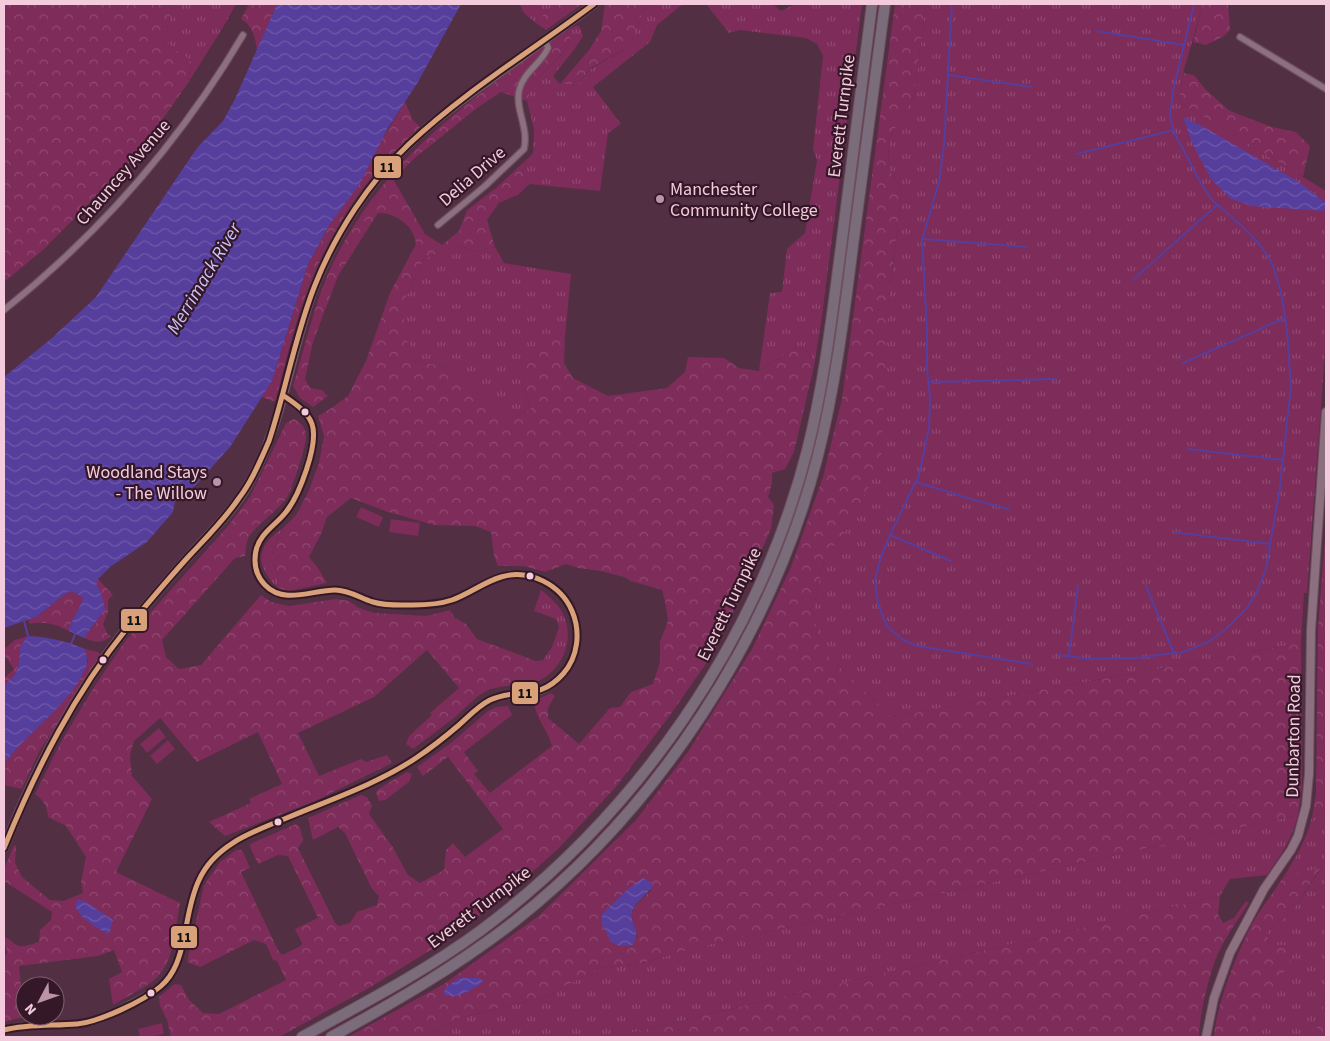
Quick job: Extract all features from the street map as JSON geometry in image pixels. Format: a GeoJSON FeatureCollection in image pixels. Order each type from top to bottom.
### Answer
{"type":"FeatureCollection","features":[{"type":"Feature","properties":{"kind":"highway","name":"Everett Turnpike"},"geometry":{"type":"LineString","coordinates":[[302,1037],[454,949],[505,911],[554,869],[610,813],[660,751],[688,713],[729,645],[751,602],[779,536],[798,484],[814,422],[828,343],[872,4]]}},
{"type":"Feature","properties":{"kind":"highway","name":"Everett Turnpike"},"geometry":{"type":"LineString","coordinates":[[331,1037],[412,992],[478,948],[516,920],[564,878],[619,821],[655,779],[702,715],[738,654],[767,597],[797,524],[824,432],[834,386],[841,339],[885,4]]}},
{"type":"Feature","properties":{"kind":"main road"},"geometry":{"type":"LineString","coordinates":[[4,848],[30,784],[48,748],[96,670],[133,621],[232,509],[246,488],[263,455],[284,396],[305,316],[321,271],[343,228],[370,188],[390,164],[436,120],[594,4]]}},
{"type":"Feature","properties":{"kind":"main road","name":"Dunbarton Road"},"geometry":{"type":"LineString","coordinates":[[1206,1037],[1214,998],[1230,952],[1260,896],[1291,850],[1303,821],[1306,806],[1309,774],[1311,630],[1326,412]]}},
{"type":"Feature","properties":{"kind":"street","name":"Chauncey Avenue"},"geometry":{"type":"LineString","coordinates":[[4,310],[72,251],[137,182],[197,108],[243,35]]}},
{"type":"Feature","properties":{"kind":"street"},"geometry":{"type":"LineString","coordinates":[[1240,37],[1326,89]]}},
{"type":"Feature","properties":{"kind":"street","name":"Delia Drive"},"geometry":{"type":"LineString","coordinates":[[438,225],[524,150],[526,132],[518,102],[519,92],[524,78],[545,55],[548,48],[544,40]]}},
{"type":"Feature","properties":{"kind":"street"},"geometry":{"type":"LineString","coordinates":[[4,1030],[34,1025],[89,1023],[111,1014],[158,988],[170,977],[177,963],[196,884],[209,863],[219,853],[242,839],[378,780],[436,744],[486,702],[501,697],[533,694],[542,690],[562,676],[570,663],[577,637],[573,615],[566,600],[555,588],[532,576],[515,574],[500,576],[462,596],[433,604],[372,602],[353,593],[339,590],[285,596],[267,587],[260,578],[255,565],[254,558],[257,544],[265,532],[285,514],[293,501],[300,487],[313,441],[312,425],[308,417],[284,396]]}},
{"type":"Feature","properties":{"kind":"green space"},"geometry":{"type":"Polygon","coordinates":[[[4,4],[173,4],[164,41],[191,61],[188,83],[139,153],[43,250],[4,282],[4,4]]]}},
{"type":"Feature","properties":{"kind":"green space"},"geometry":{"type":"Polygon","coordinates":[[[173,4],[236,4],[188,83],[191,61],[164,41],[173,4]]]}},
{"type":"Feature","properties":{"kind":"green space"},"geometry":{"type":"Polygon","coordinates":[[[249,4],[277,4],[257,50],[251,28],[241,19],[249,4]]]}},
{"type":"Feature","properties":{"kind":"green space"},"geometry":{"type":"Polygon","coordinates":[[[520,4],[557,4],[536,23],[523,12],[520,4]]]}},
{"type":"Feature","properties":{"kind":"green space"},"geometry":{"type":"Polygon","coordinates":[[[557,4],[582,4],[546,30],[536,23],[545,13],[557,4]]]}},
{"type":"Feature","properties":{"kind":"green space"},"geometry":{"type":"Polygon","coordinates":[[[605,4],[648,4],[634,31],[631,45],[591,68],[578,84],[560,84],[589,50],[601,31],[605,4]]]}},
{"type":"Feature","properties":{"kind":"green space"},"geometry":{"type":"Polygon","coordinates":[[[648,4],[683,4],[657,25],[650,42],[593,87],[621,124],[608,133],[600,191],[529,184],[523,178],[525,161],[533,153],[534,129],[527,101],[533,83],[563,53],[571,39],[566,31],[577,25],[580,27],[583,36],[553,76],[560,84],[578,84],[591,69],[631,45],[634,31],[648,4]]]}},
{"type":"Feature","properties":{"kind":"green space"},"geometry":{"type":"Polygon","coordinates":[[[706,4],[773,4],[781,11],[795,4],[862,4],[814,366],[809,352],[797,347],[759,371],[770,293],[782,292],[787,249],[805,233],[817,160],[813,149],[823,56],[817,44],[806,38],[740,30],[729,33],[706,4]]]}},
{"type":"Feature","properties":{"kind":"green space"},"geometry":{"type":"Polygon","coordinates":[[[895,4],[926,4],[914,95],[889,139],[888,168],[902,190],[889,296],[881,462],[849,526],[824,559],[813,610],[820,648],[892,717],[1301,643],[1302,786],[1298,815],[698,947],[643,963],[598,968],[548,996],[460,1018],[421,1037],[348,1037],[444,984],[540,915],[636,820],[688,752],[752,649],[791,567],[823,477],[842,399],[895,4]],[[643,878],[611,942],[637,937],[632,913],[638,903],[651,891],[643,878]]]}},
{"type":"Feature","properties":{"kind":"green space"},"geometry":{"type":"Polygon","coordinates":[[[926,4],[1203,4],[1183,73],[1179,102],[1326,191],[1326,339],[1307,593],[1304,593],[1301,643],[892,717],[820,648],[813,610],[824,559],[849,526],[889,296],[902,190],[888,168],[889,139],[914,95],[926,4]]]}},
{"type":"Feature","properties":{"kind":"green space"},"geometry":{"type":"Polygon","coordinates":[[[1203,4],[1228,4],[1230,30],[1224,36],[1206,45],[1193,42],[1203,4]]]}},
{"type":"Feature","properties":{"kind":"green space"},"geometry":{"type":"Polygon","coordinates":[[[566,31],[571,39],[563,53],[533,83],[527,101],[501,92],[477,108],[416,157],[393,179],[425,234],[442,245],[459,231],[467,210],[496,188],[525,161],[523,178],[529,184],[519,194],[499,203],[487,220],[495,247],[474,251],[458,245],[424,259],[404,301],[404,331],[415,361],[448,367],[495,408],[513,418],[531,410],[524,388],[523,356],[555,332],[565,337],[564,363],[573,378],[608,396],[667,388],[685,372],[688,357],[724,358],[739,368],[759,371],[797,347],[809,352],[814,366],[794,452],[785,469],[772,473],[772,483],[768,497],[774,505],[771,529],[743,592],[710,658],[668,718],[615,788],[558,849],[503,898],[442,943],[369,988],[279,1037],[171,1037],[167,1020],[160,1006],[159,997],[175,984],[181,985],[189,1000],[203,1013],[219,1014],[286,980],[277,961],[273,960],[266,944],[254,940],[200,967],[187,962],[204,885],[220,862],[236,850],[242,850],[250,868],[241,872],[282,955],[301,946],[302,943],[295,929],[318,918],[288,856],[278,855],[258,864],[250,844],[296,824],[300,827],[303,841],[298,848],[335,923],[339,926],[350,923],[357,912],[377,905],[379,896],[372,889],[345,833],[338,827],[313,840],[308,818],[361,795],[367,797],[372,806],[369,814],[392,846],[408,875],[420,883],[444,870],[446,850],[453,843],[465,857],[503,829],[448,757],[423,776],[417,767],[451,743],[488,711],[496,707],[508,706],[512,715],[464,752],[478,771],[474,774],[490,793],[552,746],[537,713],[534,701],[551,693],[555,696],[548,708],[548,718],[579,744],[610,708],[620,707],[631,692],[653,684],[660,661],[660,642],[668,621],[662,590],[631,581],[624,577],[566,564],[545,572],[524,566],[498,566],[494,556],[491,532],[475,526],[434,525],[385,511],[351,498],[327,517],[321,534],[309,557],[327,583],[289,591],[278,588],[272,554],[282,529],[297,514],[309,490],[319,463],[324,436],[318,416],[348,396],[366,361],[390,293],[416,244],[415,237],[408,226],[391,215],[378,213],[338,276],[313,342],[305,379],[310,388],[322,390],[328,396],[313,407],[300,398],[293,386],[321,292],[333,263],[354,225],[378,191],[405,160],[434,132],[497,81],[566,31]]]}},
{"type":"Feature","properties":{"kind":"green space"},"geometry":{"type":"Polygon","coordinates":[[[1183,73],[1194,75],[1206,90],[1230,111],[1272,127],[1296,132],[1310,146],[1303,177],[1179,102],[1183,73]]]}},
{"type":"Feature","properties":{"kind":"green space"},"geometry":{"type":"Polygon","coordinates":[[[405,102],[413,120],[420,127],[378,169],[344,215],[326,248],[305,296],[275,402],[262,397],[272,381],[308,264],[330,224],[405,102]]]}},
{"type":"Feature","properties":{"kind":"green space"},"geometry":{"type":"Polygon","coordinates":[[[458,245],[474,251],[495,247],[504,263],[571,274],[565,337],[555,332],[524,388],[531,410],[513,418],[495,408],[448,367],[415,361],[404,331],[404,301],[424,259],[458,245]]]}},
{"type":"Feature","properties":{"kind":"green space"},"geometry":{"type":"Polygon","coordinates":[[[294,419],[301,424],[306,434],[299,466],[288,496],[253,531],[249,537],[245,556],[235,558],[162,640],[166,657],[179,669],[201,665],[261,595],[271,602],[289,606],[336,599],[349,601],[359,608],[374,613],[426,616],[450,610],[455,618],[466,624],[477,639],[536,661],[543,660],[542,666],[527,675],[524,686],[506,686],[490,689],[478,696],[454,718],[413,749],[406,744],[409,736],[432,715],[430,713],[459,688],[427,650],[374,697],[298,733],[319,776],[361,759],[366,762],[387,755],[392,763],[315,801],[225,836],[209,822],[251,803],[249,799],[282,784],[258,732],[197,762],[160,718],[134,741],[130,756],[132,776],[152,799],[116,872],[180,903],[173,945],[166,965],[153,981],[113,1005],[109,979],[122,972],[114,950],[98,956],[19,966],[20,976],[15,976],[15,1019],[4,1022],[4,958],[7,952],[4,941],[6,937],[18,946],[39,942],[40,930],[51,920],[52,912],[4,881],[4,869],[14,845],[16,846],[15,863],[22,877],[50,900],[63,901],[83,893],[81,882],[86,857],[66,826],[48,817],[47,809],[41,799],[35,794],[61,742],[94,687],[126,640],[228,526],[250,497],[286,423],[294,419]]]}},
{"type":"Feature","properties":{"kind":"green space"},"geometry":{"type":"Polygon","coordinates":[[[361,507],[383,517],[379,527],[356,517],[361,507]]]}},
{"type":"Feature","properties":{"kind":"green space"},"geometry":{"type":"Polygon","coordinates":[[[391,519],[420,523],[418,536],[389,532],[391,519]]]}},
{"type":"Feature","properties":{"kind":"green space"},"geometry":{"type":"Polygon","coordinates":[[[1326,525],[1326,814],[1312,817],[1316,794],[1318,628],[1326,525]]]}},
{"type":"Feature","properties":{"kind":"green space"},"geometry":{"type":"Polygon","coordinates":[[[282,529],[272,554],[278,588],[265,572],[261,557],[266,543],[282,529]]]}},
{"type":"Feature","properties":{"kind":"green space"},"geometry":{"type":"Polygon","coordinates":[[[98,579],[113,595],[108,600],[108,612],[103,624],[108,635],[111,636],[98,642],[84,638],[97,621],[102,596],[96,581],[98,579]]]}},
{"type":"Feature","properties":{"kind":"green space"},"geometry":{"type":"Polygon","coordinates":[[[541,590],[553,600],[562,612],[567,624],[566,648],[562,659],[555,668],[536,682],[524,686],[527,675],[542,666],[543,660],[552,647],[559,627],[556,619],[534,611],[541,590]]]}},
{"type":"Feature","properties":{"kind":"green space"},"geometry":{"type":"Polygon","coordinates":[[[68,592],[76,593],[83,598],[69,631],[50,624],[30,624],[28,620],[36,617],[68,592]]]}},
{"type":"Feature","properties":{"kind":"green space"},"geometry":{"type":"Polygon","coordinates":[[[28,636],[21,646],[19,665],[16,672],[4,685],[4,678],[14,669],[4,655],[4,649],[15,640],[28,636]]]}},
{"type":"Feature","properties":{"kind":"green space"},"geometry":{"type":"Polygon","coordinates":[[[85,649],[98,652],[101,655],[39,752],[22,789],[4,785],[4,764],[14,749],[45,720],[77,684],[88,662],[85,649]]]}},
{"type":"Feature","properties":{"kind":"green space"},"geometry":{"type":"Polygon","coordinates":[[[159,728],[166,737],[147,753],[140,744],[159,728]]]}},
{"type":"Feature","properties":{"kind":"green space"},"geometry":{"type":"Polygon","coordinates":[[[168,740],[175,749],[157,764],[150,756],[168,740]]]}},
{"type":"Feature","properties":{"kind":"green space"},"geometry":{"type":"Polygon","coordinates":[[[407,772],[412,774],[409,782],[385,800],[379,801],[376,792],[407,772]]]}},
{"type":"Feature","properties":{"kind":"green space"},"geometry":{"type":"Polygon","coordinates":[[[1326,814],[1326,996],[1315,1023],[1320,1037],[1248,1037],[1249,1026],[1290,961],[1293,945],[1270,945],[1266,932],[1290,914],[1321,869],[1284,876],[1297,855],[1312,817],[1326,814]]]}},
{"type":"Feature","properties":{"kind":"green space"},"geometry":{"type":"Polygon","coordinates":[[[1298,815],[1289,839],[1267,875],[1230,879],[1220,896],[615,1037],[421,1037],[460,1018],[548,996],[598,968],[643,963],[698,947],[1298,815]]]}},
{"type":"Feature","properties":{"kind":"green space"},"geometry":{"type":"Polygon","coordinates":[[[1321,868],[1290,914],[1266,932],[1270,945],[1293,945],[1291,961],[1249,1026],[1248,1037],[1214,1037],[1219,1009],[1228,979],[1252,924],[1284,876],[1321,868]]]}},
{"type":"Feature","properties":{"kind":"green space"},"geometry":{"type":"Polygon","coordinates":[[[1220,896],[1218,914],[1223,923],[1234,918],[1246,901],[1249,903],[1226,938],[1215,961],[1204,999],[1199,1037],[615,1037],[747,1005],[1220,896]]]}},
{"type":"Feature","properties":{"kind":"green space"},"geometry":{"type":"Polygon","coordinates":[[[1326,996],[1326,1037],[1320,1037],[1315,1023],[1326,996]]]}},
{"type":"Feature","properties":{"kind":"green space"},"geometry":{"type":"Polygon","coordinates":[[[162,1023],[164,1034],[140,1037],[138,1029],[162,1023]]]}},
{"type":"Feature","properties":{"kind":"water","name":"Merrimack River"},"geometry":{"type":"Polygon","coordinates":[[[277,4],[461,4],[418,82],[388,128],[359,185],[330,224],[308,264],[272,381],[230,447],[194,487],[175,502],[173,512],[147,542],[110,567],[96,581],[105,609],[84,638],[69,631],[83,598],[76,593],[68,592],[36,617],[4,628],[4,377],[52,338],[96,297],[197,148],[223,121],[235,99],[277,4]]]}},
{"type":"Feature","properties":{"kind":"water"},"geometry":{"type":"Polygon","coordinates":[[[1183,117],[1299,182],[1326,203],[1324,211],[1252,206],[1231,199],[1211,179],[1192,143],[1183,117]]]}},
{"type":"Feature","properties":{"kind":"water"},"geometry":{"type":"Polygon","coordinates":[[[28,636],[57,640],[85,649],[87,664],[81,677],[62,703],[13,752],[4,764],[4,685],[16,672],[19,665],[21,646],[28,636]]]}},
{"type":"Feature","properties":{"kind":"water"},"geometry":{"type":"Polygon","coordinates":[[[643,878],[653,884],[633,909],[632,917],[636,935],[633,945],[620,946],[611,942],[602,924],[602,914],[629,888],[643,878]]]}},
{"type":"Feature","properties":{"kind":"water"},"geometry":{"type":"Polygon","coordinates":[[[77,899],[86,902],[113,920],[109,934],[96,927],[81,915],[76,907],[77,899]]]}},
{"type":"Feature","properties":{"kind":"water"},"geometry":{"type":"Polygon","coordinates":[[[459,978],[479,978],[484,982],[460,995],[444,995],[445,988],[459,978]]]}},
{"type":"Feature","properties":{"kind":"waterway"},"geometry":{"type":"LineString","coordinates":[[952,4],[944,145],[939,182],[922,240],[930,400],[929,428],[919,475],[881,557],[875,579],[878,604],[887,626],[903,640],[917,646],[1032,664]]}},
{"type":"Feature","properties":{"kind":"waterway"},"geometry":{"type":"LineString","coordinates":[[1058,655],[1089,659],[1136,658],[1183,652],[1208,642],[1224,631],[1246,609],[1256,594],[1266,569],[1280,487],[1291,386],[1287,331],[1281,291],[1272,263],[1261,246],[1244,228],[1212,200],[1175,134],[1170,117],[1173,91],[1194,4]]}},
{"type":"Feature","properties":{"kind":"waterway"},"geometry":{"type":"LineString","coordinates":[[1097,31],[1184,45]]}},
{"type":"Feature","properties":{"kind":"waterway"},"geometry":{"type":"LineString","coordinates":[[949,75],[1031,87]]}},
{"type":"Feature","properties":{"kind":"waterway"},"geometry":{"type":"LineString","coordinates":[[1077,154],[1174,130]]}},
{"type":"Feature","properties":{"kind":"waterway"},"geometry":{"type":"LineString","coordinates":[[1133,280],[1217,205]]}},
{"type":"Feature","properties":{"kind":"waterway"},"geometry":{"type":"LineString","coordinates":[[923,239],[1027,247]]}},
{"type":"Feature","properties":{"kind":"waterway"},"geometry":{"type":"LineString","coordinates":[[1183,363],[1285,318]]}},
{"type":"Feature","properties":{"kind":"waterway"},"geometry":{"type":"LineString","coordinates":[[929,382],[1056,379]]}},
{"type":"Feature","properties":{"kind":"waterway"},"geometry":{"type":"LineString","coordinates":[[1188,449],[1282,460]]}},
{"type":"Feature","properties":{"kind":"waterway"},"geometry":{"type":"LineString","coordinates":[[916,482],[1009,509]]}},
{"type":"Feature","properties":{"kind":"waterway"},"geometry":{"type":"LineString","coordinates":[[1174,532],[1270,544]]}},
{"type":"Feature","properties":{"kind":"waterway"},"geometry":{"type":"LineString","coordinates":[[890,535],[951,561]]}},
{"type":"Feature","properties":{"kind":"waterway"},"geometry":{"type":"LineString","coordinates":[[1069,655],[1078,586]]}},
{"type":"Feature","properties":{"kind":"waterway"},"geometry":{"type":"LineString","coordinates":[[1146,586],[1174,653]]}},
{"type":"Feature","properties":{"kind":"waterway"},"geometry":{"type":"LineString","coordinates":[[24,621],[28,636]]}},
{"type":"Feature","properties":{"kind":"waterway"},"geometry":{"type":"LineString","coordinates":[[71,644],[76,632]]}},
{"type":"Feature","properties":{"kind":"transit line","name":"11"},"geometry":{"type":"LineString","coordinates":[[4,848],[43,761],[73,706],[108,652],[174,573],[216,528],[252,478],[269,441],[302,323],[323,265],[343,227],[367,191],[409,144],[453,106],[594,4]]}},
{"type":"Feature","properties":{"kind":"transit line","name":"11"},"geometry":{"type":"LineString","coordinates":[[4,1030],[86,1022],[121,1010],[144,998],[161,986],[170,976],[179,958],[191,902],[199,880],[215,857],[226,848],[237,840],[263,828],[386,776],[427,750],[486,702],[509,694],[536,691],[554,683],[563,674],[572,660],[577,636],[572,611],[560,593],[552,586],[533,577],[522,575],[501,577],[452,600],[418,605],[378,603],[340,590],[298,595],[281,594],[265,585],[258,574],[255,561],[259,542],[283,515],[297,494],[313,444],[310,420],[300,408],[284,396]]}},
{"type":"Feature","properties":{"kind":"place","name":"Manchester Community College"},"geometry":{"type":"Point","coordinates":[660,199]}},
{"type":"Feature","properties":{"kind":"place","name":"Woodland Stays - The Willow"},"geometry":{"type":"Point","coordinates":[217,482]}}]}
